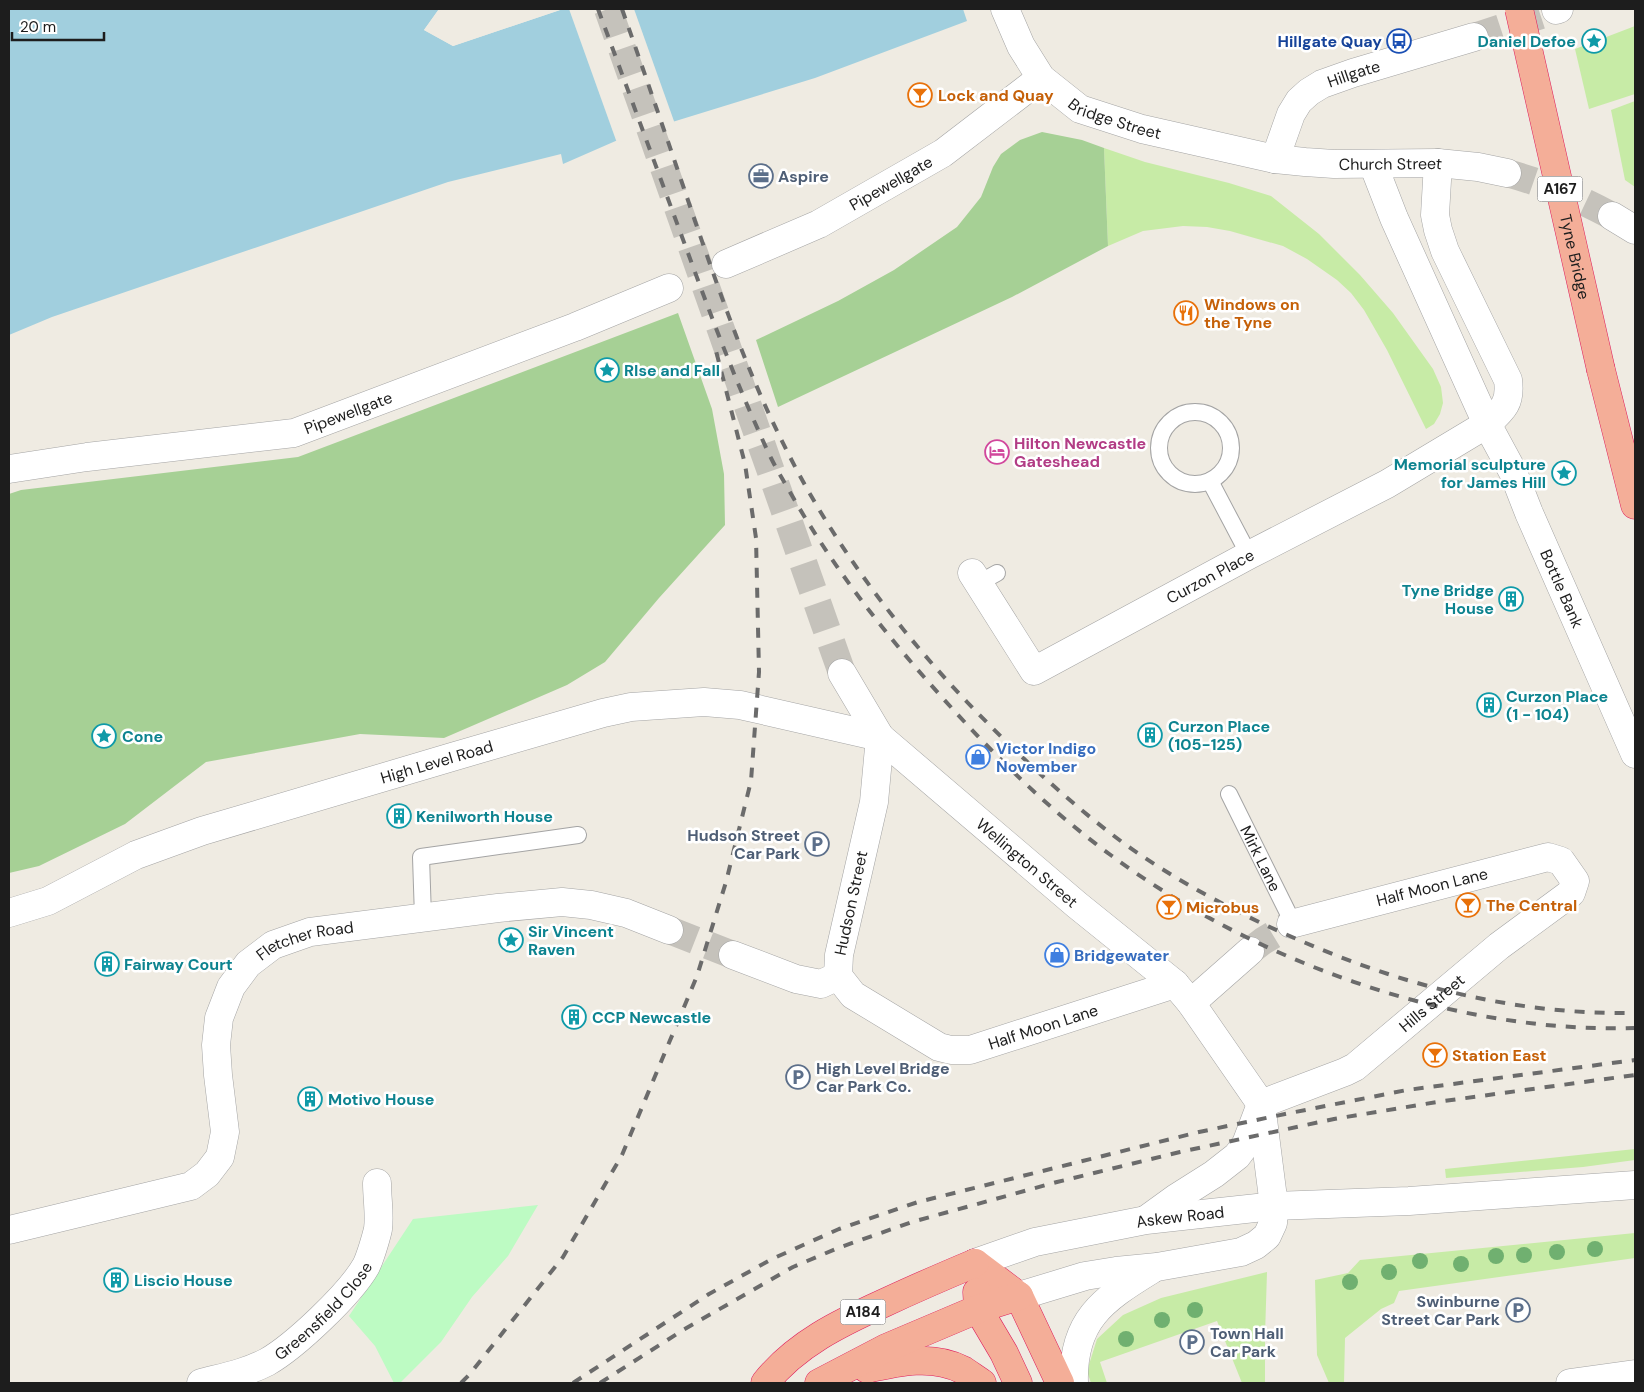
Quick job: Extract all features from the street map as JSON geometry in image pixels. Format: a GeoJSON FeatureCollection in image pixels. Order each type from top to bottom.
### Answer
{"type":"FeatureCollection","features":[{"type":"Feature","properties":{"kind":"highway","name":"Tyne Bridge"},"geometry":{"type":"LineString","coordinates":[[1519,9],[1601,370],[1635,504]]}},
{"type":"Feature","properties":{"kind":"highway"},"geometry":{"type":"LineString","coordinates":[[975,1263],[1019,1296],[1060,1383]]}},
{"type":"Feature","properties":{"kind":"highway"},"geometry":{"type":"LineString","coordinates":[[975,1263],[978,1308],[1004,1353],[1018,1383]]}},
{"type":"Feature","properties":{"kind":"highway","name":"Askew Road"},"geometry":{"type":"LineString","coordinates":[[765,1383],[792,1355],[818,1336],[853,1317],[975,1263]]}},
{"type":"Feature","properties":{"kind":"highway","name":"A184"},"geometry":{"type":"LineString","coordinates":[[824,1380],[886,1348],[978,1308],[1019,1296]]}},
{"type":"Feature","properties":{"kind":"highway"},"geometry":{"type":"LineString","coordinates":[[824,1380],[914,1360],[939,1362],[962,1370],[982,1383]]}},
{"type":"Feature","properties":{"kind":"street","name":"Bridge Street"},"geometry":{"type":"LineString","coordinates":[[1005,9],[1021,46],[1041,78],[1080,109],[1142,129],[1275,158]]}},
{"type":"Feature","properties":{"kind":"street","name":"Hillgate"},"geometry":{"type":"LineString","coordinates":[[1275,158],[1290,114],[1299,101],[1322,84],[1474,37]]}},
{"type":"Feature","properties":{"kind":"street","name":"Pipewellgate"},"geometry":{"type":"LineString","coordinates":[[726,264],[819,224],[943,153],[1041,78]]}},
{"type":"Feature","properties":{"kind":"street","name":"Church Street"},"geometry":{"type":"LineString","coordinates":[[1275,158],[1305,162],[1373,164],[1438,162],[1506,173]]}},
{"type":"Feature","properties":{"kind":"street"},"geometry":{"type":"LineString","coordinates":[[1438,162],[1435,214],[1438,230],[1445,251],[1508,380],[1507,402],[1502,411],[1488,424]]}},
{"type":"Feature","properties":{"kind":"street","name":"Bottle Bank"},"geometry":{"type":"LineString","coordinates":[[1373,164],[1394,218],[1488,424],[1513,472],[1529,513],[1635,754]]}},
{"type":"Feature","properties":{"kind":"street"},"geometry":{"type":"LineString","coordinates":[[1612,216],[1635,230]]}},
{"type":"Feature","properties":{"kind":"street","name":"Pipewellgate"},"geometry":{"type":"LineString","coordinates":[[9,469],[87,457],[294,433],[574,327],[669,288]]}},
{"type":"Feature","properties":{"kind":"street","name":"Curzon Place"},"geometry":{"type":"LineString","coordinates":[[983,577],[1034,670],[1249,554],[1387,484],[1488,424]]}},
{"type":"Feature","properties":{"kind":"street"},"geometry":{"type":"LineString","coordinates":[[842,673],[880,737]]}},
{"type":"Feature","properties":{"kind":"street","name":"High Level Road"},"geometry":{"type":"LineString","coordinates":[[9,913],[48,901],[136,855],[202,831],[452,756],[631,706],[704,702],[740,705],[880,737]]}},
{"type":"Feature","properties":{"kind":"street","name":"Hudson Street"},"geometry":{"type":"LineString","coordinates":[[880,737],[874,802],[839,955],[838,976],[853,995],[939,1047]]}},
{"type":"Feature","properties":{"kind":"street","name":"Wellington Street"},"geometry":{"type":"LineString","coordinates":[[880,737],[1183,993],[1261,1104]]}},
{"type":"Feature","properties":{"kind":"street","name":"Half Moon Lane"},"geometry":{"type":"LineString","coordinates":[[1292,923],[1548,858],[1561,861],[1568,871]]}},
{"type":"Feature","properties":{"kind":"street","name":"Hills Street"},"geometry":{"type":"LineString","coordinates":[[1261,1104],[1355,1067],[1499,946],[1572,893],[1575,881],[1568,871]]}},
{"type":"Feature","properties":{"kind":"street","name":"Fletcher Road"},"geometry":{"type":"LineString","coordinates":[[9,1230],[190,1186],[207,1174],[220,1157],[225,1132],[216,1045],[219,1018],[231,987],[248,964],[273,945],[310,932],[498,908],[562,902],[591,905],[626,913],[670,930]]}},
{"type":"Feature","properties":{"kind":"street","name":"Half Moon Lane"},"geometry":{"type":"LineString","coordinates":[[939,1047],[951,1050],[970,1050],[1183,993],[1250,952]]}},
{"type":"Feature","properties":{"kind":"street"},"geometry":{"type":"LineString","coordinates":[[733,954],[796,979],[821,984],[838,976]]}},
{"type":"Feature","properties":{"kind":"street"},"geometry":{"type":"LineString","coordinates":[[1261,1104],[1274,1206]]}},
{"type":"Feature","properties":{"kind":"street"},"geometry":{"type":"LineString","coordinates":[[1146,1220],[1237,1156],[1246,1144],[1261,1104]]}},
{"type":"Feature","properties":{"kind":"street","name":"Greensfield Close"},"geometry":{"type":"LineString","coordinates":[[201,1383],[248,1370],[268,1361],[317,1322],[348,1289],[366,1265],[378,1229],[377,1183]]}},
{"type":"Feature","properties":{"kind":"street","name":"Askew Road"},"geometry":{"type":"LineString","coordinates":[[975,1263],[1035,1242],[1146,1220],[1274,1206],[1409,1201],[1635,1185]]}},
{"type":"Feature","properties":{"kind":"street","name":"A184"},"geometry":{"type":"LineString","coordinates":[[1019,1296],[1085,1276],[1156,1267],[1241,1252],[1256,1245],[1267,1236],[1273,1223],[1274,1206]]}},
{"type":"Feature","properties":{"kind":"street"},"geometry":{"type":"LineString","coordinates":[[1074,1383],[1073,1365],[1078,1344],[1084,1328],[1093,1314],[1106,1299],[1156,1267]]}},
{"type":"Feature","properties":{"kind":"street"},"geometry":{"type":"LineString","coordinates":[[1570,1383],[1634,1377]]}},
{"type":"Feature","properties":{"kind":"lane"},"geometry":{"type":"LineString","coordinates":[[1199,412],[1211,416],[1221,423],[1228,434],[1230,456],[1225,467],[1216,477],[1210,480],[1192,484],[1180,481],[1170,474],[1162,464],[1159,451],[1160,438],[1165,427],[1174,418],[1187,413],[1199,412]]}},
{"type":"Feature","properties":{"kind":"lane"},"geometry":{"type":"LineString","coordinates":[[1210,480],[1249,554]]}},
{"type":"Feature","properties":{"kind":"lane","name":"Mirk Lane"},"geometry":{"type":"LineString","coordinates":[[1229,794],[1292,923]]}},
{"type":"Feature","properties":{"kind":"lane"},"geometry":{"type":"LineString","coordinates":[[423,917],[421,858],[578,835]]}},
{"type":"Feature","properties":{"kind":"green space"},"geometry":{"type":"Polygon","coordinates":[[[1635,26],[1635,94],[1589,109],[1575,49],[1635,26]]]}},
{"type":"Feature","properties":{"kind":"green space"},"geometry":{"type":"Polygon","coordinates":[[[1635,101],[1635,187],[1625,180],[1611,110],[1635,101]]]}},
{"type":"Feature","properties":{"kind":"green space"},"geometry":{"type":"Polygon","coordinates":[[[1042,132],[1082,140],[1104,148],[1108,246],[1012,297],[778,407],[756,340],[838,301],[894,270],[957,227],[981,197],[993,167],[1001,154],[1020,140],[1042,132]]]}},
{"type":"Feature","properties":{"kind":"green space"},"geometry":{"type":"Polygon","coordinates":[[[1104,148],[1145,162],[1229,183],[1271,196],[1319,234],[1360,275],[1393,313],[1433,369],[1441,387],[1443,403],[1440,414],[1434,424],[1426,429],[1387,350],[1364,310],[1351,293],[1337,280],[1307,259],[1283,246],[1230,231],[1207,227],[1183,226],[1143,231],[1108,246],[1104,148]]]}},
{"type":"Feature","properties":{"kind":"green space"},"geometry":{"type":"Polygon","coordinates":[[[678,313],[712,409],[724,474],[725,525],[659,598],[605,662],[567,685],[444,738],[360,734],[206,762],[125,824],[39,866],[9,873],[9,494],[21,490],[298,457],[678,313]]]}},
{"type":"Feature","properties":{"kind":"green space"},"geometry":{"type":"Polygon","coordinates":[[[1635,1149],[1635,1160],[1583,1167],[1446,1178],[1445,1169],[1635,1149]]]}},
{"type":"Feature","properties":{"kind":"green space"},"geometry":{"type":"Polygon","coordinates":[[[538,1205],[508,1256],[472,1297],[441,1342],[400,1383],[394,1383],[375,1346],[349,1316],[413,1219],[538,1205]]]}},
{"type":"Feature","properties":{"kind":"green space"},"geometry":{"type":"Polygon","coordinates":[[[1635,1233],[1635,1258],[1399,1291],[1394,1303],[1381,1309],[1345,1338],[1344,1383],[1329,1383],[1317,1355],[1315,1280],[1348,1273],[1360,1260],[1635,1233]]]}},
{"type":"Feature","properties":{"kind":"green space"},"geometry":{"type":"Polygon","coordinates":[[[1267,1272],[1265,1383],[1242,1383],[1217,1321],[1100,1362],[1107,1383],[1091,1383],[1087,1371],[1097,1339],[1123,1315],[1161,1298],[1267,1272]]]}},
{"type":"Feature","properties":{"kind":"water"},"geometry":{"type":"Polygon","coordinates":[[[9,9],[439,9],[424,30],[453,46],[563,9],[963,9],[967,21],[815,78],[627,136],[563,164],[561,154],[448,182],[52,317],[9,335],[9,9]]]}},
{"type":"Feature","properties":{"kind":"pier"},"geometry":{"type":"Polygon","coordinates":[[[439,9],[442,9],[428,30],[453,43],[555,9],[563,9],[453,46],[424,30],[439,9]]]}},
{"type":"Feature","properties":{"kind":"pier"},"geometry":{"type":"Polygon","coordinates":[[[569,9],[634,9],[675,124],[617,143],[569,9]]]}},
{"type":"Feature","properties":{"kind":"tunnel"},"geometry":{"type":"LineString","coordinates":[[608,9],[842,673]]}},
{"type":"Feature","properties":{"kind":"tunnel"},"geometry":{"type":"LineString","coordinates":[[1474,37],[1556,10]]}},
{"type":"Feature","properties":{"kind":"tunnel"},"geometry":{"type":"LineString","coordinates":[[1507,173],[1561,192],[1612,216]]}},
{"type":"Feature","properties":{"kind":"tunnel"},"geometry":{"type":"LineString","coordinates":[[1250,951],[1291,924]]}},
{"type":"Feature","properties":{"kind":"tunnel"},"geometry":{"type":"LineString","coordinates":[[669,930],[733,955]]}},
{"type":"Feature","properties":{"kind":"railway"},"geometry":{"type":"LineString","coordinates":[[598,9],[718,334],[776,468],[808,523],[838,569],[871,613],[946,701],[1013,772],[1086,836],[1168,894],[1229,928],[1293,959],[1360,984],[1429,1004],[1498,1019],[1567,1027],[1635,1028]]}},
{"type":"Feature","properties":{"kind":"railway"},"geometry":{"type":"LineString","coordinates":[[622,9],[726,309],[760,395],[787,451],[845,551],[891,614],[967,702],[1004,739],[1042,775],[1122,842],[1200,892],[1283,933],[1368,967],[1455,993],[1544,1009],[1635,1013]]}},
{"type":"Feature","properties":{"kind":"railway"},"geometry":{"type":"LineString","coordinates":[[461,1383],[563,1257],[622,1155],[697,976],[726,882],[751,781],[759,672],[756,538],[745,464],[714,343]]}},
{"type":"Feature","properties":{"kind":"railway"},"geometry":{"type":"LineString","coordinates":[[573,1383],[709,1294],[772,1259],[839,1229],[918,1202],[1199,1132],[1285,1114],[1407,1090],[1635,1060]]}},
{"type":"Feature","properties":{"kind":"railway"},"geometry":{"type":"LineString","coordinates":[[600,1383],[683,1330],[793,1267],[838,1248],[912,1222],[1057,1182],[1180,1152],[1334,1119],[1437,1102],[1635,1075]]}},
{"type":"Feature","properties":{"kind":"place","name":"Hillgate Quay"},"geometry":{"type":"Point","coordinates":[1399,41]}},
{"type":"Feature","properties":{"kind":"place","name":"Daniel Defoe"},"geometry":{"type":"Point","coordinates":[1594,41]}},
{"type":"Feature","properties":{"kind":"place","name":"Lock and Quay"},"geometry":{"type":"Point","coordinates":[920,95]}},
{"type":"Feature","properties":{"kind":"place","name":"Aspire"},"geometry":{"type":"Point","coordinates":[761,176]}},
{"type":"Feature","properties":{"kind":"place","name":"Windows on the Tyne"},"geometry":{"type":"Point","coordinates":[1186,313]}},
{"type":"Feature","properties":{"kind":"place","name":"RIse and Fall"},"geometry":{"type":"Point","coordinates":[607,370]}},
{"type":"Feature","properties":{"kind":"place","name":"Hilton Newcastle Gateshead"},"geometry":{"type":"Point","coordinates":[997,452]}},
{"type":"Feature","properties":{"kind":"place","name":"Memorial sculpture for James Hill"},"geometry":{"type":"Point","coordinates":[1564,473]}},
{"type":"Feature","properties":{"kind":"place","name":"Tyne Bridge House"},"geometry":{"type":"Point","coordinates":[1511,599]}},
{"type":"Feature","properties":{"kind":"place","name":"Curzon Place (1 - 104)"},"geometry":{"type":"Point","coordinates":[1489,705]}},
{"type":"Feature","properties":{"kind":"place","name":"Curzon Place (105-125)"},"geometry":{"type":"Point","coordinates":[1150,735]}},
{"type":"Feature","properties":{"kind":"place","name":"Cone"},"geometry":{"type":"Point","coordinates":[104,736]}},
{"type":"Feature","properties":{"kind":"place","name":"Victor Indigo November"},"geometry":{"type":"Point","coordinates":[978,757]}},
{"type":"Feature","properties":{"kind":"place","name":"Kenilworth House"},"geometry":{"type":"Point","coordinates":[399,816]}},
{"type":"Feature","properties":{"kind":"place","name":"Hudson Street Car Park"},"geometry":{"type":"Point","coordinates":[817,844]}},
{"type":"Feature","properties":{"kind":"place","name":"The Central"},"geometry":{"type":"Point","coordinates":[1468,905]}},
{"type":"Feature","properties":{"kind":"place","name":"Microbus"},"geometry":{"type":"Point","coordinates":[1169,907]}},
{"type":"Feature","properties":{"kind":"place","name":"Sir Vincent Raven"},"geometry":{"type":"Point","coordinates":[511,940]}},
{"type":"Feature","properties":{"kind":"place","name":"Bridgewater"},"geometry":{"type":"Point","coordinates":[1057,955]}},
{"type":"Feature","properties":{"kind":"place","name":"Fairway Court"},"geometry":{"type":"Point","coordinates":[107,964]}},
{"type":"Feature","properties":{"kind":"place","name":"CCP Newcastle"},"geometry":{"type":"Point","coordinates":[574,1017]}},
{"type":"Feature","properties":{"kind":"place","name":"Station East"},"geometry":{"type":"Point","coordinates":[1435,1055]}},
{"type":"Feature","properties":{"kind":"place","name":"High Level Bridge Car Park Co."},"geometry":{"type":"Point","coordinates":[798,1077]}},
{"type":"Feature","properties":{"kind":"place","name":"Motivo House"},"geometry":{"type":"Point","coordinates":[310,1099]}},
{"type":"Feature","properties":{"kind":"place","name":"Liscio House"},"geometry":{"type":"Point","coordinates":[116,1280]}},
{"type":"Feature","properties":{"kind":"place","name":"Swinburne Street Car Park"},"geometry":{"type":"Point","coordinates":[1518,1310]}},
{"type":"Feature","properties":{"kind":"place","name":"Town Hall Car Park"},"geometry":{"type":"Point","coordinates":[1192,1342]}}]}
